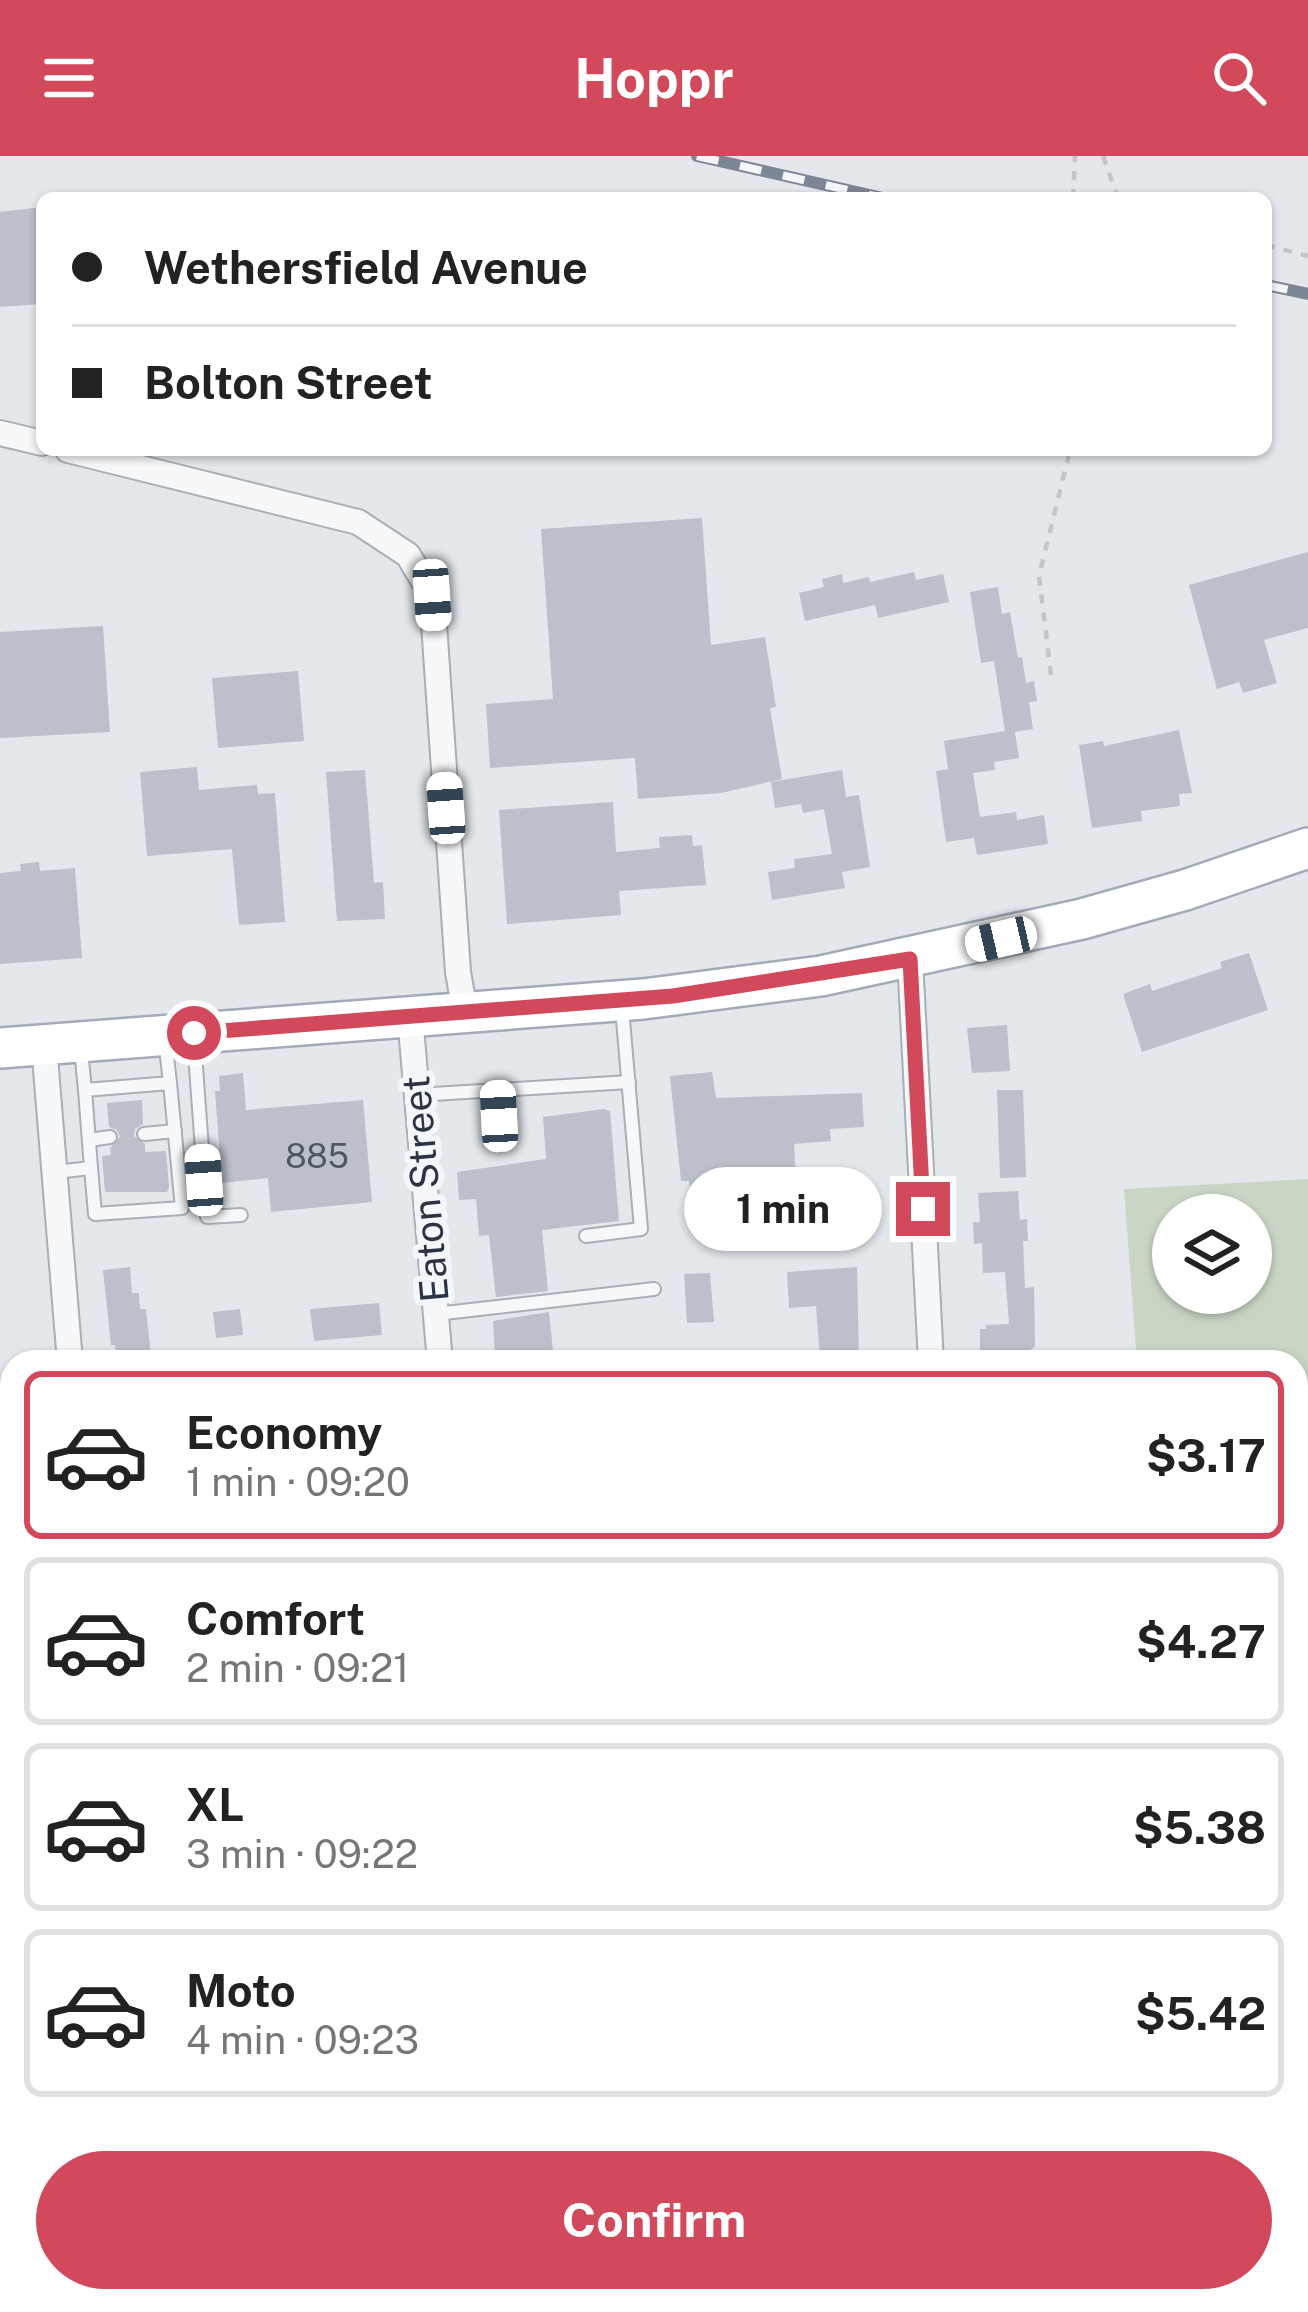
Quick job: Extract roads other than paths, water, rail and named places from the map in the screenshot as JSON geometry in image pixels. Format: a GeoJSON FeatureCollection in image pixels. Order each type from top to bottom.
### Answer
{"type":"FeatureCollection","features":[{"type":"Feature","properties":{"kind":"main road"},"geometry":{"type":"LineString","coordinates":[[0,1048],[748,987],[910,959],[1117,910],[1308,848]]}},
{"type":"Feature","properties":{"kind":"street"},"geometry":{"type":"LineString","coordinates":[[0,433],[36,442]]}},
{"type":"Feature","properties":{"kind":"street"},"geometry":{"type":"LineString","coordinates":[[92,456],[358,522],[408,555],[432,595],[458,972],[465,1012]]}},
{"type":"Feature","properties":{"kind":"street"},"geometry":{"type":"LineString","coordinates":[[910,959],[931,1350]]}},
{"type":"Feature","properties":{"kind":"street","name":"Eaton Street"},"geometry":{"type":"LineString","coordinates":[[410,1016],[439,1350]]}},
{"type":"Feature","properties":{"kind":"street"},"geometry":{"type":"LineString","coordinates":[[62,1043],[55,1172],[69,1350]]}},
{"type":"Feature","properties":{"kind":"lane"},"geometry":{"type":"LineString","coordinates":[[586,1236],[641,1229],[622,1000]]}},
{"type":"Feature","properties":{"kind":"lane"},"geometry":{"type":"LineString","coordinates":[[62,1043],[85,1090],[95,1214],[182,1208],[170,1083],[179,1034]]}},
{"type":"Feature","properties":{"kind":"lane"},"geometry":{"type":"LineString","coordinates":[[179,1034],[207,1217],[241,1215]]}},
{"type":"Feature","properties":{"kind":"lane"},"geometry":{"type":"LineString","coordinates":[[417,1095],[629,1082]]}},
{"type":"Feature","properties":{"kind":"lane"},"geometry":{"type":"LineString","coordinates":[[85,1090],[170,1083]]}},
{"type":"Feature","properties":{"kind":"lane"},"geometry":{"type":"LineString","coordinates":[[498,1089],[501,1144]]}},
{"type":"Feature","properties":{"kind":"lane"},"geometry":{"type":"LineString","coordinates":[[144,1134],[175,1131]]}},
{"type":"Feature","properties":{"kind":"lane"},"geometry":{"type":"LineString","coordinates":[[88,1140],[110,1137]]}},
{"type":"Feature","properties":{"kind":"lane"},"geometry":{"type":"LineString","coordinates":[[55,1172],[92,1168]]}},
{"type":"Feature","properties":{"kind":"lane"},"geometry":{"type":"LineString","coordinates":[[436,1314],[653,1289]]}},
{"type":"Feature","properties":{"kind":"railway"},"geometry":{"type":"LineString","coordinates":[[697,156],[856,192]]}},
{"type":"Feature","properties":{"kind":"railway"},"geometry":{"type":"LineString","coordinates":[[1272,286],[1308,294]]}}]}
